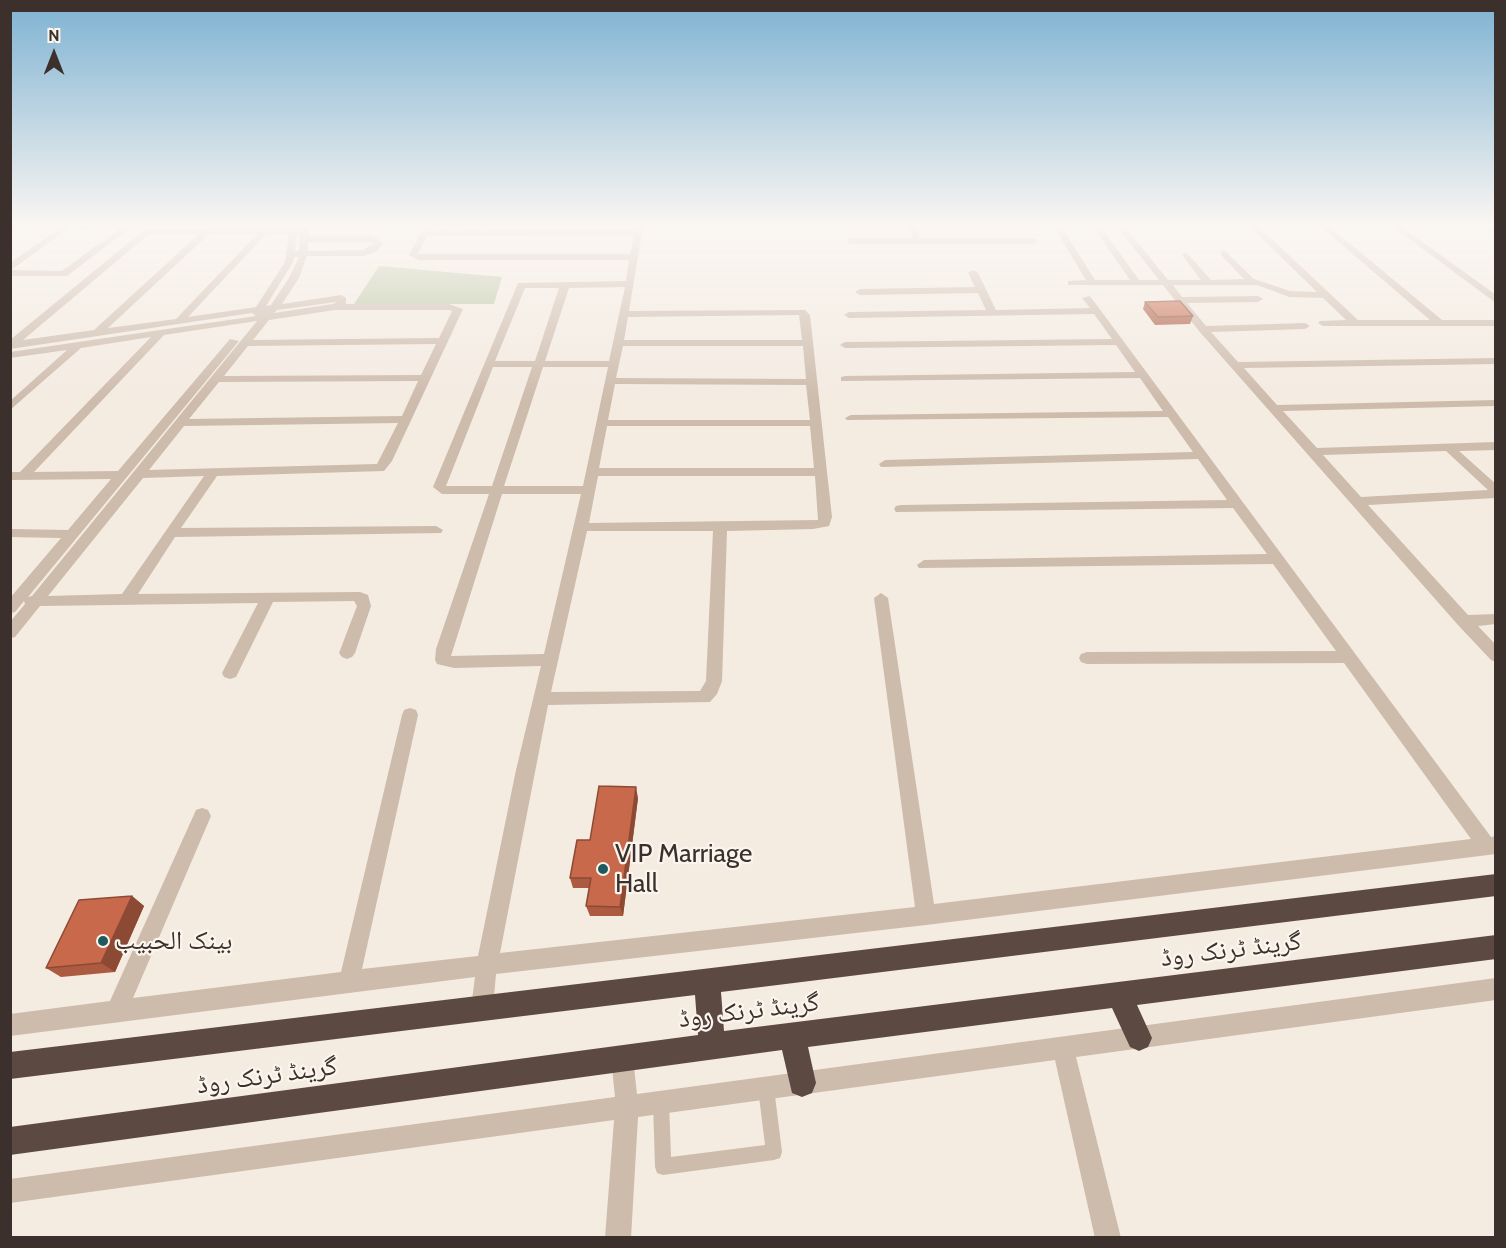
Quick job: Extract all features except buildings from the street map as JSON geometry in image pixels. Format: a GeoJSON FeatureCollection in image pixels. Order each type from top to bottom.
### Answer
{"type":"FeatureCollection","features":[{"type":"Feature","properties":{"kind":"highway","name":"گرینڈ ٹرنک روڈ"},"geometry":{"type":"LineString","coordinates":[[10,1066],[1496,885]]}},
{"type":"Feature","properties":{"kind":"highway","name":"گرینڈ ٹرنک روڈ"},"geometry":{"type":"LineString","coordinates":[[10,1141],[712,1046],[1496,947]]}},
{"type":"Feature","properties":{"kind":"highway"},"geometry":{"type":"LineString","coordinates":[[707,981],[712,1046]]}},
{"type":"Feature","properties":{"kind":"highway"},"geometry":{"type":"LineString","coordinates":[[1119,994],[1139,1038]]}},
{"type":"Feature","properties":{"kind":"highway"},"geometry":{"type":"LineString","coordinates":[[793,1036],[802,1083]]}},
{"type":"Feature","properties":{"kind":"street"},"geometry":{"type":"LineString","coordinates":[[11,345],[83,285]]}},
{"type":"Feature","properties":{"kind":"street"},"geometry":{"type":"LineString","coordinates":[[97,333],[149,285]]}},
{"type":"Feature","properties":{"kind":"street"},"geometry":{"type":"LineString","coordinates":[[179,321],[213,285]]}},
{"type":"Feature","properties":{"kind":"street"},"geometry":{"type":"LineString","coordinates":[[10,633],[246,343],[277,285]]}},
{"type":"Feature","properties":{"kind":"street"},"geometry":{"type":"LineString","coordinates":[[273,308],[289,285]]}},
{"type":"Feature","properties":{"kind":"street"},"geometry":{"type":"LineString","coordinates":[[521,285],[439,487],[441,490],[588,490]]}},
{"type":"Feature","properties":{"kind":"street"},"geometry":{"type":"LineString","coordinates":[[550,660],[454,662],[443,660],[444,649],[566,285]]}},
{"type":"Feature","properties":{"kind":"street"},"geometry":{"type":"LineString","coordinates":[[482,1008],[487,965],[550,660],[581,527],[630,285]]}},
{"type":"Feature","properties":{"kind":"street"},"geometry":{"type":"LineString","coordinates":[[979,285],[992,312]]}},
{"type":"Feature","properties":{"kind":"street"},"geometry":{"type":"LineString","coordinates":[[1166,285],[1496,656]]}},
{"type":"Feature","properties":{"kind":"street"},"geometry":{"type":"LineString","coordinates":[[1267,285],[1276,291],[1289,294],[1324,295]]}},
{"type":"Feature","properties":{"kind":"street"},"geometry":{"type":"LineString","coordinates":[[1314,285],[1356,324]]}},
{"type":"Feature","properties":{"kind":"street"},"geometry":{"type":"LineString","coordinates":[[1395,285],[1441,324]]}},
{"type":"Feature","properties":{"kind":"street"},"geometry":{"type":"LineString","coordinates":[[1476,285],[1496,300]]}},
{"type":"Feature","properties":{"kind":"street"},"geometry":{"type":"LineString","coordinates":[[860,292],[981,290]]}},
{"type":"Feature","properties":{"kind":"street"},"geometry":{"type":"LineString","coordinates":[[10,355],[251,320],[273,308],[341,298],[341,304],[335,307]]}},
{"type":"Feature","properties":{"kind":"street"},"geometry":{"type":"LineString","coordinates":[[1087,298],[1349,657],[1491,845]]}},
{"type":"Feature","properties":{"kind":"street"},"geometry":{"type":"LineString","coordinates":[[1178,300],[1258,299]]}},
{"type":"Feature","properties":{"kind":"street"},"geometry":{"type":"LineString","coordinates":[[11,345],[179,321],[335,307],[454,307],[458,309],[386,461],[380,468],[17,476]]}},
{"type":"Feature","properties":{"kind":"street"},"geometry":{"type":"LineString","coordinates":[[849,315],[1097,311]]}},
{"type":"Feature","properties":{"kind":"street"},"geometry":{"type":"LineString","coordinates":[[581,527],[720,527],[824,523],[805,315],[802,312],[624,314]]}},
{"type":"Feature","properties":{"kind":"street"},"geometry":{"type":"LineString","coordinates":[[13,605],[251,320]]}},
{"type":"Feature","properties":{"kind":"street"},"geometry":{"type":"LineString","coordinates":[[1323,323],[1496,323]]}},
{"type":"Feature","properties":{"kind":"street"},"geometry":{"type":"LineString","coordinates":[[1203,329],[1305,326]]}},
{"type":"Feature","properties":{"kind":"street"},"geometry":{"type":"LineString","coordinates":[[17,476],[160,334]]}},
{"type":"Feature","properties":{"kind":"street"},"geometry":{"type":"LineString","coordinates":[[246,343],[443,341]]}},
{"type":"Feature","properties":{"kind":"street"},"geometry":{"type":"LineString","coordinates":[[845,345],[1120,342]]}},
{"type":"Feature","properties":{"kind":"street"},"geometry":{"type":"LineString","coordinates":[[618,343],[808,343]]}},
{"type":"Feature","properties":{"kind":"street"},"geometry":{"type":"LineString","coordinates":[[10,407],[77,346]]}},
{"type":"Feature","properties":{"kind":"street"},"geometry":{"type":"LineString","coordinates":[[1235,365],[1496,361]]}},
{"type":"Feature","properties":{"kind":"street"},"geometry":{"type":"LineString","coordinates":[[490,364],[614,364]]}},
{"type":"Feature","properties":{"kind":"street"},"geometry":{"type":"LineString","coordinates":[[845,379],[1144,375]]}},
{"type":"Feature","properties":{"kind":"street"},"geometry":{"type":"LineString","coordinates":[[217,379],[425,378]]}},
{"type":"Feature","properties":{"kind":"street"},"geometry":{"type":"LineString","coordinates":[[611,381],[811,382]]}},
{"type":"Feature","properties":{"kind":"street"},"geometry":{"type":"LineString","coordinates":[[1273,408],[1496,403]]}},
{"type":"Feature","properties":{"kind":"street"},"geometry":{"type":"LineString","coordinates":[[851,418],[1172,414]]}},
{"type":"Feature","properties":{"kind":"street"},"geometry":{"type":"LineString","coordinates":[[182,423],[406,418]]}},
{"type":"Feature","properties":{"kind":"street"},"geometry":{"type":"LineString","coordinates":[[602,423],[815,423]]}},
{"type":"Feature","properties":{"kind":"street"},"geometry":{"type":"LineString","coordinates":[[1313,452],[1496,446]]}},
{"type":"Feature","properties":{"kind":"street"},"geometry":{"type":"LineString","coordinates":[[1449,448],[1496,493]]}},
{"type":"Feature","properties":{"kind":"street"},"geometry":{"type":"LineString","coordinates":[[885,464],[1202,455]]}},
{"type":"Feature","properties":{"kind":"street"},"geometry":{"type":"LineString","coordinates":[[126,600],[213,472]]}},
{"type":"Feature","properties":{"kind":"street"},"geometry":{"type":"LineString","coordinates":[[592,472],[821,472]]}},
{"type":"Feature","properties":{"kind":"street"},"geometry":{"type":"LineString","coordinates":[[121,475],[141,474]]}},
{"type":"Feature","properties":{"kind":"street"},"geometry":{"type":"LineString","coordinates":[[1356,501],[1496,493]]}},
{"type":"Feature","properties":{"kind":"street"},"geometry":{"type":"LineString","coordinates":[[901,509],[1238,504]]}},
{"type":"Feature","properties":{"kind":"street"},"geometry":{"type":"LineString","coordinates":[[542,699],[704,697],[711,690],[714,681],[720,527]]}},
{"type":"Feature","properties":{"kind":"street"},"geometry":{"type":"LineString","coordinates":[[172,533],[436,530]]}},
{"type":"Feature","properties":{"kind":"street"},"geometry":{"type":"LineString","coordinates":[[10,533],[71,534]]}},
{"type":"Feature","properties":{"kind":"street"},"geometry":{"type":"LineString","coordinates":[[924,565],[1278,559]]}},
{"type":"Feature","properties":{"kind":"street"},"geometry":{"type":"LineString","coordinates":[[13,605],[37,600],[355,596],[363,599],[364,606],[347,653]]}},
{"type":"Feature","properties":{"kind":"street"},"geometry":{"type":"LineString","coordinates":[[230,673],[268,598]]}},
{"type":"Feature","properties":{"kind":"street"},"geometry":{"type":"LineString","coordinates":[[881,598],[926,915]]}},
{"type":"Feature","properties":{"kind":"street"},"geometry":{"type":"LineString","coordinates":[[1463,621],[1496,619]]}},
{"type":"Feature","properties":{"kind":"street"},"geometry":{"type":"LineString","coordinates":[[1087,658],[1349,657]]}},
{"type":"Feature","properties":{"kind":"street"},"geometry":{"type":"LineString","coordinates":[[348,981],[410,716]]}},
{"type":"Feature","properties":{"kind":"street"},"geometry":{"type":"LineString","coordinates":[[117,1011],[202,816]]}},
{"type":"Feature","properties":{"kind":"street"},"geometry":{"type":"LineString","coordinates":[[10,1025],[348,981],[926,915],[1491,845]]}},
{"type":"Feature","properties":{"kind":"street"},"geometry":{"type":"LineString","coordinates":[[10,1191],[1496,989]]}},
{"type":"Feature","properties":{"kind":"street"},"geometry":{"type":"LineString","coordinates":[[1063,1048],[1108,1238]]}},
{"type":"Feature","properties":{"kind":"street"},"geometry":{"type":"LineString","coordinates":[[618,1238],[627,1106],[622,1058]]}},
{"type":"Feature","properties":{"kind":"lane"},"geometry":{"type":"LineString","coordinates":[[661,1102],[663,1167],[774,1152],[766,1088]]}},
{"type":"Feature","properties":{"kind":"green space"},"geometry":{"type":"Polygon","coordinates":[[[366,285],[500,285],[494,304],[354,304],[366,285]]]}},
{"type":"Feature","properties":{"kind":"place","name":"VIP Marriage Hall"},"geometry":{"type":"Point","coordinates":[603,869]}},
{"type":"Feature","properties":{"kind":"place","name":"بينک الحبيب"},"geometry":{"type":"Point","coordinates":[103,941]}}]}
